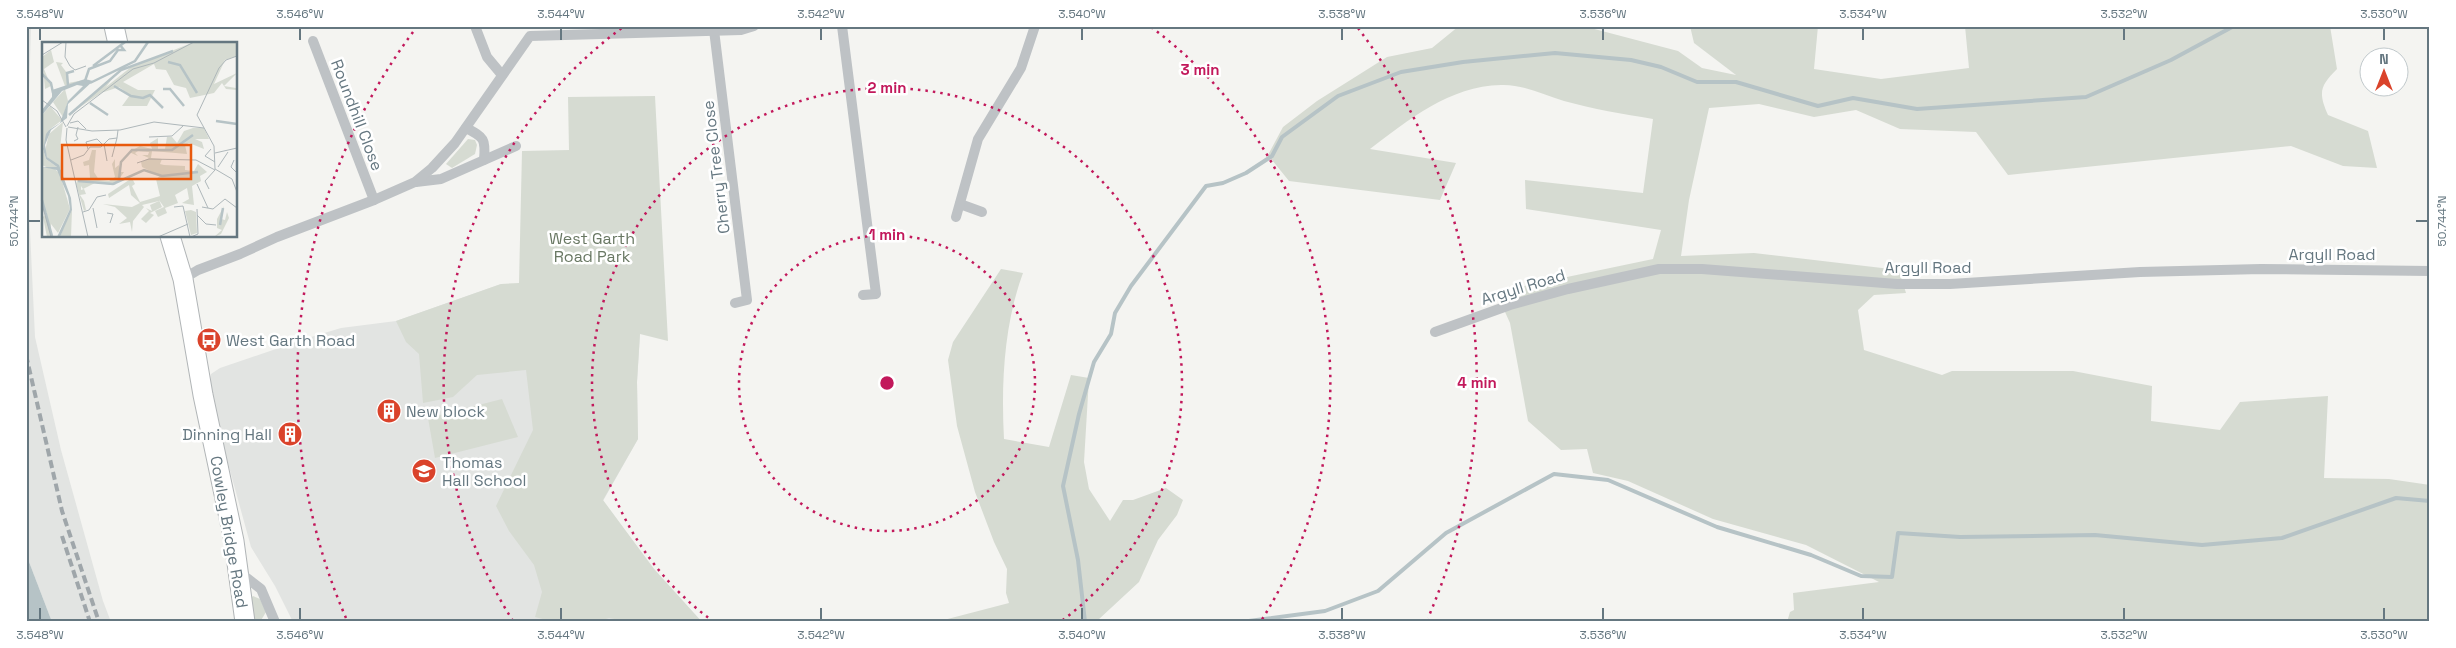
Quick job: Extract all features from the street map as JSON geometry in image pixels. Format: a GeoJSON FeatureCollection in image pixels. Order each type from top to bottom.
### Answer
{"type":"FeatureCollection","features":[{"type":"Feature","properties":{"kind":"highway"},"geometry":{"type":"LineString","coordinates":[[114,26],[118,42]]}},
{"type":"Feature","properties":{"kind":"highway","name":"Cowley Bridge Road"},"geometry":{"type":"LineString","coordinates":[[171,238],[183,279],[203,395],[234,541],[245,622]]}},
{"type":"Feature","properties":{"kind":"street"},"geometry":{"type":"LineString","coordinates":[[474,26],[487,56],[502,75]]}},
{"type":"Feature","properties":{"kind":"street"},"geometry":{"type":"LineString","coordinates":[[183,279],[198,270],[415,182],[432,168],[466,128],[530,36],[742,30],[754,26]]}},
{"type":"Feature","properties":{"kind":"street"},"geometry":{"type":"LineString","coordinates":[[842,26],[882,294],[863,295]]}},
{"type":"Feature","properties":{"kind":"street"},"geometry":{"type":"LineString","coordinates":[[956,217],[978,139],[1021,68],[1035,26]]}},
{"type":"Feature","properties":{"kind":"street","name":"Cherry Tree Close"},"geometry":{"type":"LineString","coordinates":[[714,30],[747,300]]}},
{"type":"Feature","properties":{"kind":"street","name":"Roundhill Close"},"geometry":{"type":"LineString","coordinates":[[313,40],[374,200]]}},
{"type":"Feature","properties":{"kind":"street"},"geometry":{"type":"LineString","coordinates":[[466,128],[481,135],[484,140],[484,160]]}},
{"type":"Feature","properties":{"kind":"street"},"geometry":{"type":"LineString","coordinates":[[415,182],[441,179],[516,146]]}},
{"type":"Feature","properties":{"kind":"street"},"geometry":{"type":"LineString","coordinates":[[960,204],[982,212]]}},
{"type":"Feature","properties":{"kind":"street","name":"Argyll Road"},"geometry":{"type":"LineString","coordinates":[[1435,332],[1510,305],[1568,289],[1659,269],[1702,269],[1897,284],[1950,284],[2149,272],[2260,269],[2430,271]]}},
{"type":"Feature","properties":{"kind":"street"},"geometry":{"type":"LineString","coordinates":[[734,303],[758,299]]}},
{"type":"Feature","properties":{"kind":"street"},"geometry":{"type":"LineString","coordinates":[[239,572],[261,589],[269,603],[275,622]]}},
{"type":"Feature","properties":{"kind":"shaded area"},"geometry":{"type":"Polygon","coordinates":[[[26,26],[31,26],[27,167],[35,337],[61,450],[103,601],[111,622],[52,622],[26,554],[26,26]]]}},
{"type":"Feature","properties":{"kind":"shaded area","name":"Thomas Hall School"},"geometry":{"type":"Polygon","coordinates":[[[501,284],[640,334],[637,382],[638,439],[603,501],[654,569],[702,622],[293,622],[275,586],[251,547],[209,394],[211,374],[220,368],[311,337],[341,328],[396,321],[501,284]]]}},
{"type":"Feature","properties":{"kind":"shaded area"},"geometry":{"type":"Polygon","coordinates":[[[26,554],[52,622],[26,622],[26,554]]]}},
{"type":"Feature","properties":{"kind":"green space"},"geometry":{"type":"Polygon","coordinates":[[[1459,26],[1583,26],[1678,51],[1702,68],[1736,75],[1694,43],[1690,26],[1818,26],[1814,69],[1881,79],[1969,68],[1965,26],[2330,26],[2337,69],[2327,80],[2322,90],[2325,107],[2328,115],[2368,131],[2377,168],[2343,166],[2291,146],[2008,175],[1976,132],[1900,129],[1856,110],[1814,117],[1759,104],[1709,108],[1689,200],[1681,256],[1754,253],[1899,270],[1906,293],[1874,295],[1858,310],[1864,350],[1942,375],[1952,371],[2073,371],[2152,386],[2151,421],[2220,430],[2240,402],[2328,396],[2324,478],[2389,479],[2430,485],[2430,622],[1787,622],[1790,612],[1794,610],[1793,593],[1879,582],[1806,545],[1713,519],[1628,481],[1593,473],[1587,449],[1561,450],[1528,421],[1510,323],[1496,292],[1653,259],[1661,230],[1526,209],[1525,180],[1643,193],[1653,119],[1575,104],[1517,86],[1501,85],[1464,91],[1431,106],[1370,149],[1456,163],[1440,200],[1289,181],[1268,155],[1283,127],[1317,101],[1387,57],[1432,48],[1459,26]]]}},
{"type":"Feature","properties":{"kind":"green space","name":"West Garth Road Park"},"geometry":{"type":"Polygon","coordinates":[[[655,96],[668,341],[640,334],[637,382],[638,439],[603,500],[654,569],[702,622],[631,622],[609,618],[596,622],[554,622],[535,617],[542,592],[534,565],[509,531],[496,506],[533,430],[526,370],[477,375],[453,397],[423,403],[419,354],[406,342],[396,321],[501,284],[519,283],[522,151],[569,150],[568,97],[655,96]]]}},
{"type":"Feature","properties":{"kind":"green space"},"geometry":{"type":"Polygon","coordinates":[[[468,139],[475,140],[477,145],[475,154],[452,168],[446,164],[468,139]]]}},
{"type":"Feature","properties":{"kind":"green space"},"geometry":{"type":"Polygon","coordinates":[[[1001,269],[1023,273],[1012,313],[1005,354],[1004,439],[1049,447],[1071,375],[1089,378],[1084,462],[1089,489],[1110,521],[1123,500],[1133,500],[1166,488],[1183,500],[1177,515],[1158,540],[1139,582],[1098,620],[936,622],[1009,603],[1006,593],[1007,569],[994,542],[975,492],[957,426],[948,360],[953,342],[1001,269]]]}},
{"type":"Feature","properties":{"kind":"green space"},"geometry":{"type":"Polygon","coordinates":[[[502,399],[518,437],[435,458],[428,418],[502,399]]]}},
{"type":"Feature","properties":{"kind":"green space"},"geometry":{"type":"Polygon","coordinates":[[[253,596],[260,599],[266,612],[260,622],[253,622],[251,598],[253,596]]]}},
{"type":"Feature","properties":{"kind":"waterway"},"geometry":{"type":"LineString","coordinates":[[1085,622],[1078,560],[1063,486],[1079,414],[1094,362],[1111,334],[1115,313],[1131,286],[1206,186],[1223,183],[1246,173],[1272,156],[1282,137],[1338,96],[1401,72],[1463,62],[1555,53],[1631,60],[1661,67],[1697,82],[1736,82],[1818,106],[1853,98],[1917,109],[2086,97],[2171,60],[2234,26]]}},
{"type":"Feature","properties":{"kind":"waterway"},"geometry":{"type":"LineString","coordinates":[[1241,622],[1325,611],[1378,591],[1446,533],[1554,474],[1608,480],[1717,527],[1811,555],[1861,576],[1892,577],[1898,533],[1960,537],[2095,535],[2202,545],[2282,538],[2396,498],[2430,501]]}},
{"type":"Feature","properties":{"kind":"railway"},"geometry":{"type":"LineString","coordinates":[[26,355],[62,511],[99,622]]}},
{"type":"Feature","properties":{"kind":"railway"},"geometry":{"type":"LineString","coordinates":[[62,536],[90,622]]}},
{"type":"Feature","properties":{"kind":"place","name":"West Garth Road"},"geometry":{"type":"Point","coordinates":[209,340]}},
{"type":"Feature","properties":{"kind":"place","name":"New block"},"geometry":{"type":"Point","coordinates":[389,411]}},
{"type":"Feature","properties":{"kind":"place","name":"Dinning Hall"},"geometry":{"type":"Point","coordinates":[290,434]}},
{"type":"Feature","properties":{"kind":"place","name":"Thomas Hall School"},"geometry":{"type":"Point","coordinates":[424,471]}}]}
